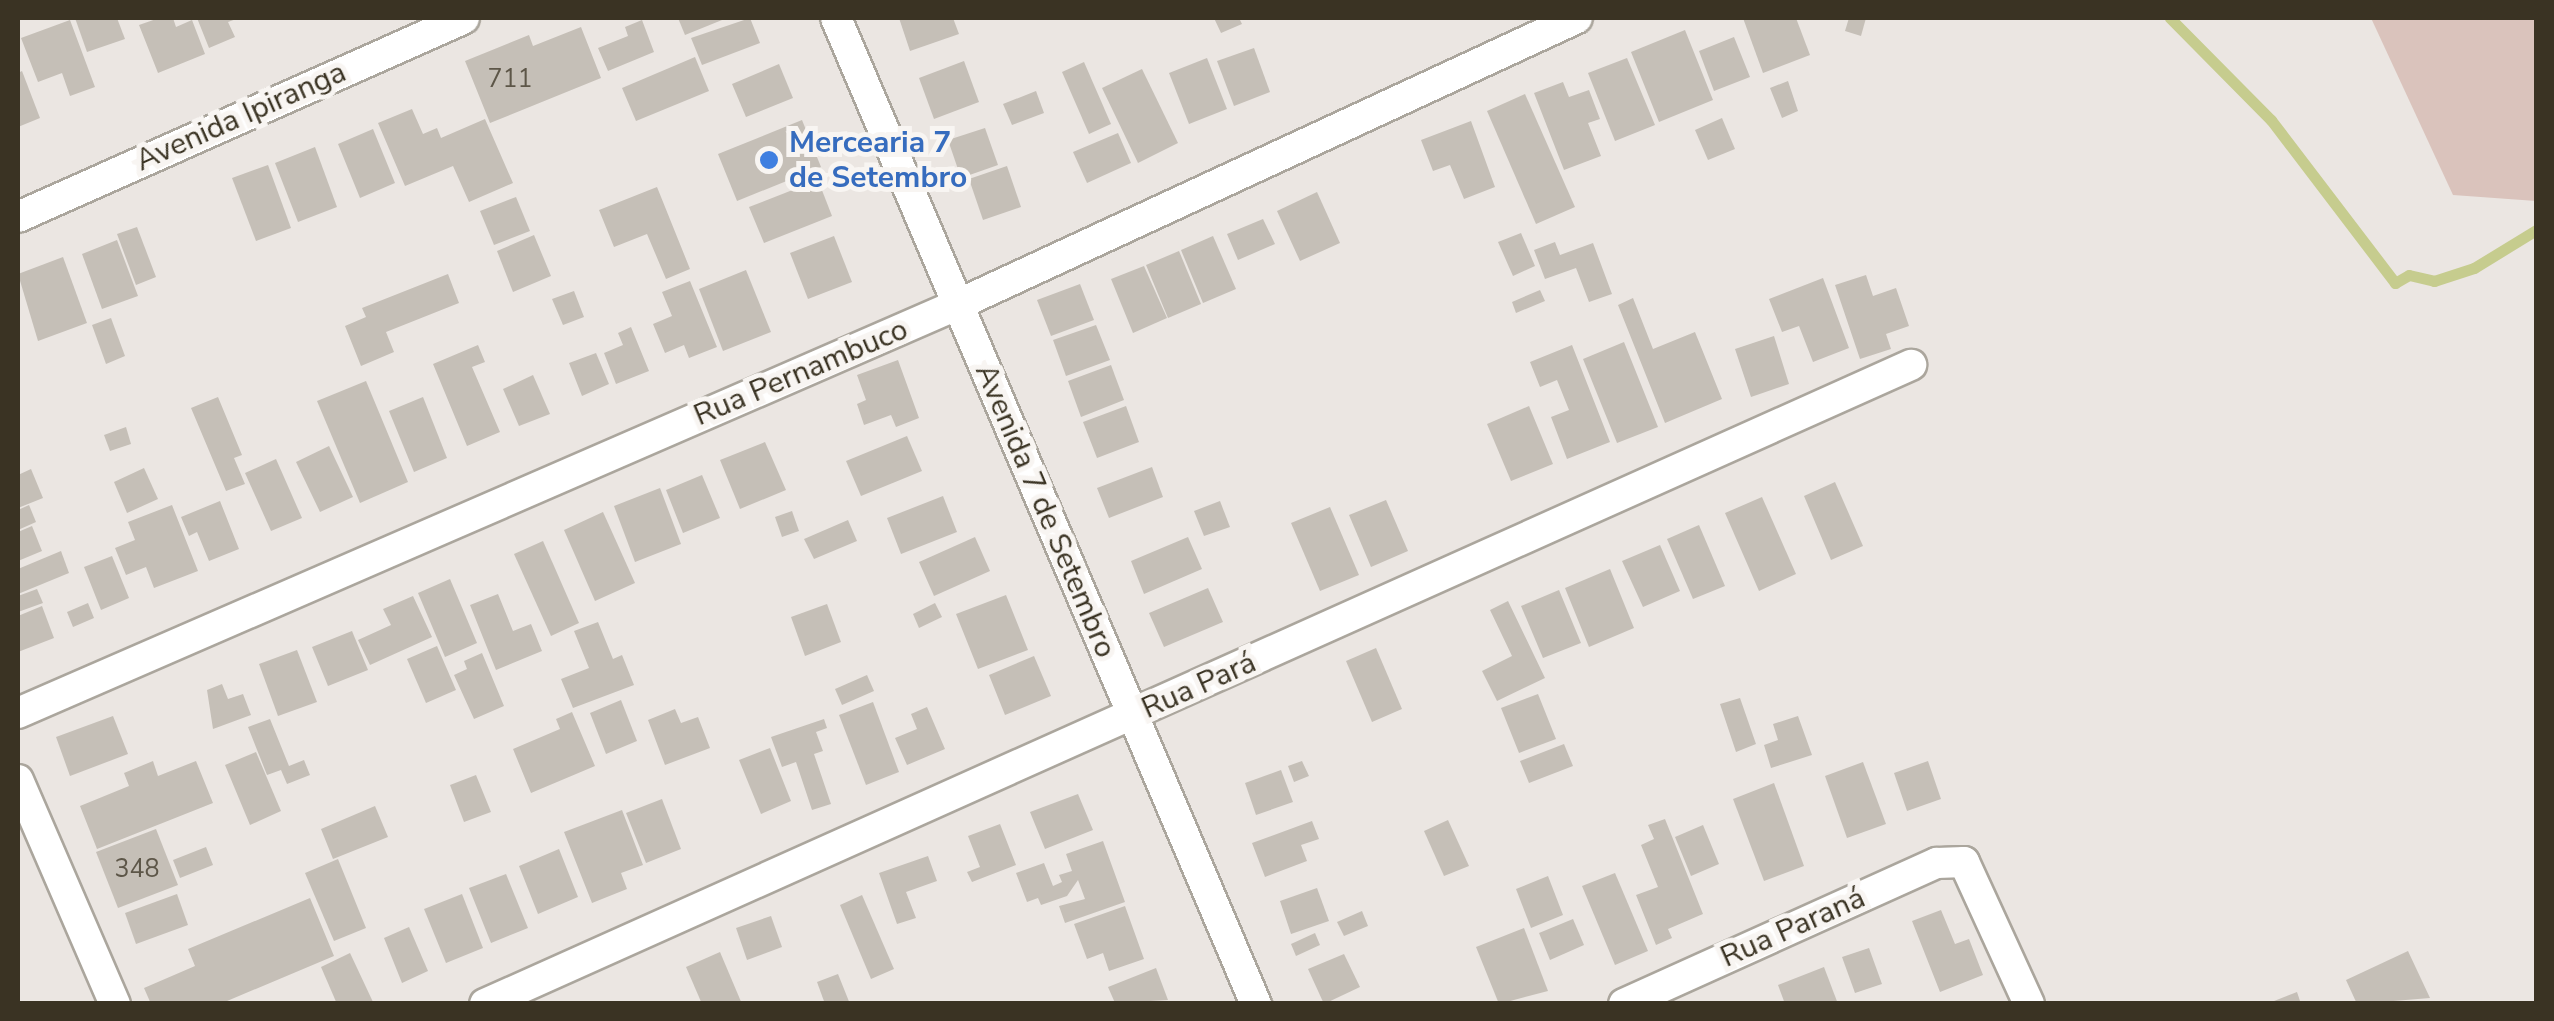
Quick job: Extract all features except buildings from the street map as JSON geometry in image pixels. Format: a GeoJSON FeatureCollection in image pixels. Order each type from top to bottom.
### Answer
{"type":"FeatureCollection","features":[{"type":"Feature","properties":{"kind":"street","name":"Avenida Ipiranga"},"geometry":{"type":"LineString","coordinates":[[18,218],[464,18]]}},
{"type":"Feature","properties":{"kind":"street","name":"Avenida 7 de Setembro"},"geometry":{"type":"LineString","coordinates":[[836,18],[1256,1004]]}},
{"type":"Feature","properties":{"kind":"street","name":"Rua Pernambuco"},"geometry":{"type":"LineString","coordinates":[[18,713],[957,305],[1577,18]]}},
{"type":"Feature","properties":{"kind":"street","name":"Rua Pará"},"geometry":{"type":"LineString","coordinates":[[485,1004],[1911,364]]}},
{"type":"Feature","properties":{"kind":"street"},"geometry":{"type":"LineString","coordinates":[[18,780],[115,1004]]}},
{"type":"Feature","properties":{"kind":"street","name":"Rua Paraná"},"geometry":{"type":"LineString","coordinates":[[1624,1004],[1937,863],[1964,862],[2029,1004]]}},
{"type":"Feature","properties":{"kind":"shaded area"},"geometry":{"type":"Polygon","coordinates":[[[2371,18],[2536,18],[2536,201],[2453,195],[2371,18]]]}},
{"type":"Feature","properties":{"kind":"waterway"},"geometry":{"type":"LineString","coordinates":[[2170,18],[2271,120],[2395,283],[2409,275],[2434,281],[2474,268],[2536,230]]}},
{"type":"Feature","properties":{"kind":"place","name":"Mercearia 7 de Setembro"},"geometry":{"type":"Point","coordinates":[769,160]}}]}
